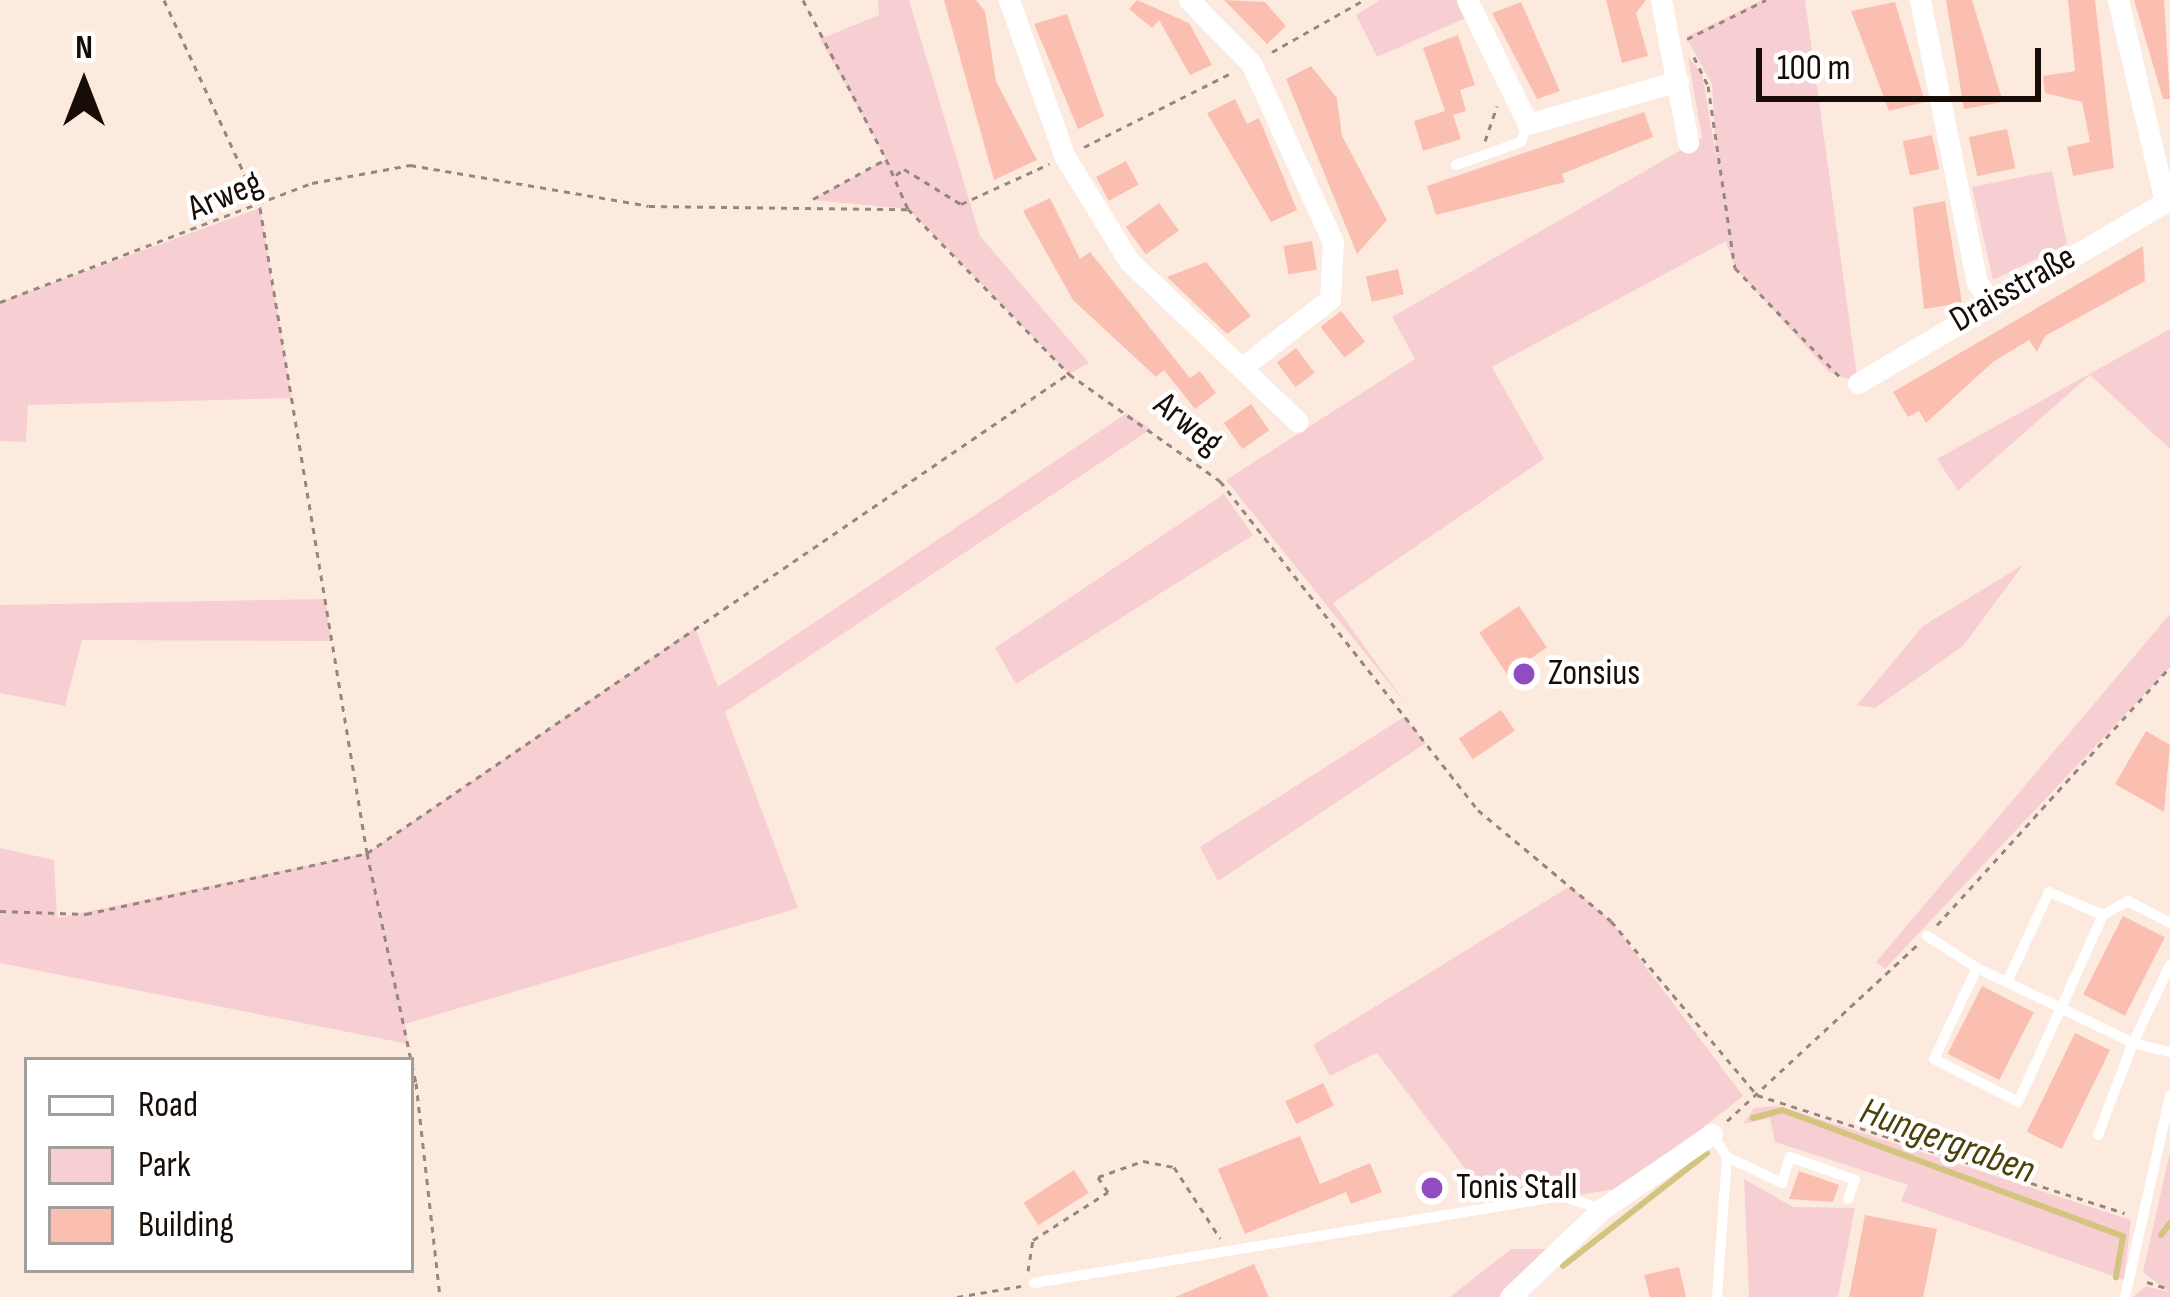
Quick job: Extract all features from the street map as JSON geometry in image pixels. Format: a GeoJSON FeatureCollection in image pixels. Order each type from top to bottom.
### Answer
{"type":"FeatureCollection","features":[{"type":"Feature","properties":{"kind":"street"},"geometry":{"type":"LineString","coordinates":[[1009,0],[1065,157],[1156,293],[1244,366],[1298,422]]}},
{"type":"Feature","properties":{"kind":"street"},"geometry":{"type":"LineString","coordinates":[[1189,0],[1251,63],[1303,163],[1339,282],[1244,366]]}},
{"type":"Feature","properties":{"kind":"street"},"geometry":{"type":"LineString","coordinates":[[1467,0],[1506,90],[1528,124],[1678,81]]}},
{"type":"Feature","properties":{"kind":"street"},"geometry":{"type":"LineString","coordinates":[[1660,0],[1674,51],[1688,142]]}},
{"type":"Feature","properties":{"kind":"street"},"geometry":{"type":"LineString","coordinates":[[1920,0],[1977,282],[1990,301]]}},
{"type":"Feature","properties":{"kind":"street"},"geometry":{"type":"LineString","coordinates":[[2118,0],[2167,200]]}},
{"type":"Feature","properties":{"kind":"street","name":"Draisstraße"},"geometry":{"type":"LineString","coordinates":[[1858,383],[2167,200]]}},
{"type":"Feature","properties":{"kind":"street"},"geometry":{"type":"LineString","coordinates":[[1510,1297],[1602,1209],[1712,1134]]}},
{"type":"Feature","properties":{"kind":"lane"},"geometry":{"type":"LineString","coordinates":[[1456,165],[1521,142],[1528,124]]}},
{"type":"Feature","properties":{"kind":"lane"},"geometry":{"type":"LineString","coordinates":[[2007,982],[2048,892],[2103,915]]}},
{"type":"Feature","properties":{"kind":"lane"},"geometry":{"type":"LineString","coordinates":[[1977,968],[1934,1059],[2018,1102],[2103,915],[2128,901],[2170,923]]}},
{"type":"Feature","properties":{"kind":"lane"},"geometry":{"type":"LineString","coordinates":[[1928,936],[1977,968],[2133,1043],[2170,1052]]}},
{"type":"Feature","properties":{"kind":"lane"},"geometry":{"type":"LineString","coordinates":[[2098,1135],[2133,1043],[2170,965]]}},
{"type":"Feature","properties":{"kind":"lane"},"geometry":{"type":"LineString","coordinates":[[2126,1297],[2150,1218],[2170,1095]]}},
{"type":"Feature","properties":{"kind":"lane"},"geometry":{"type":"LineString","coordinates":[[1712,1134],[1727,1157],[1782,1183],[1790,1157],[1855,1180],[1849,1199]]}},
{"type":"Feature","properties":{"kind":"lane"},"geometry":{"type":"LineString","coordinates":[[1717,1297],[1727,1157]]}},
{"type":"Feature","properties":{"kind":"lane"},"geometry":{"type":"LineString","coordinates":[[1034,1283],[1561,1196],[1602,1209]]}},
{"type":"Feature","properties":{"kind":"path"},"geometry":{"type":"LineString","coordinates":[[164,0],[260,208],[367,853],[411,1057]]}},
{"type":"Feature","properties":{"kind":"path"},"geometry":{"type":"LineString","coordinates":[[803,0],[896,175],[908,209]]}},
{"type":"Feature","properties":{"kind":"path"},"geometry":{"type":"LineString","coordinates":[[896,175],[904,169],[961,204],[1251,63],[1364,0]]}},
{"type":"Feature","properties":{"kind":"path"},"geometry":{"type":"LineString","coordinates":[[1674,51],[1766,0]]}},
{"type":"Feature","properties":{"kind":"path"},"geometry":{"type":"LineString","coordinates":[[1674,51],[1700,62],[1708,86],[1736,268],[1829,372],[1858,383]]}},
{"type":"Feature","properties":{"kind":"path"},"geometry":{"type":"LineString","coordinates":[[1489,154],[1483,132],[1506,90]]}},
{"type":"Feature","properties":{"kind":"path"},"geometry":{"type":"LineString","coordinates":[[812,200],[886,159]]}},
{"type":"Feature","properties":{"kind":"path","name":"Arweg"},"geometry":{"type":"LineString","coordinates":[[0,302],[260,208],[312,183],[410,165],[649,206],[812,200],[908,209],[1069,374],[1220,481],[1478,810],[1611,921],[1757,1095]]}},
{"type":"Feature","properties":{"kind":"path"},"geometry":{"type":"LineString","coordinates":[[0,911],[86,914],[367,853],[1069,374]]}},
{"type":"Feature","properties":{"kind":"path"},"geometry":{"type":"LineString","coordinates":[[1712,1134],[1928,936],[2170,668]]}},
{"type":"Feature","properties":{"kind":"path"},"geometry":{"type":"LineString","coordinates":[[414,1073],[440,1297]]}},
{"type":"Feature","properties":{"kind":"path"},"geometry":{"type":"LineString","coordinates":[[1757,1095],[2150,1218]]}},
{"type":"Feature","properties":{"kind":"path"},"geometry":{"type":"LineString","coordinates":[[958,1297],[1034,1283],[1024,1265],[1033,1240],[1108,1192],[1098,1177],[1143,1161],[1190,1184],[1229,1253]]}},
{"type":"Feature","properties":{"kind":"path"},"geometry":{"type":"LineString","coordinates":[[2134,1278],[2170,1289]]}},
{"type":"Feature","properties":{"kind":"green space"},"geometry":{"type":"Polygon","coordinates":[[[878,0],[909,0],[980,236],[1089,363],[1069,374],[908,209],[812,200],[886,159],[820,39],[879,15],[878,0]]]}},
{"type":"Feature","properties":{"kind":"green space"},"geometry":{"type":"Polygon","coordinates":[[[1380,0],[1458,0],[1468,17],[1377,57],[1356,15],[1380,0]]]}},
{"type":"Feature","properties":{"kind":"green space"},"geometry":{"type":"Polygon","coordinates":[[[1762,0],[1805,0],[1858,383],[1829,372],[1735,268],[1726,241],[1492,367],[1544,459],[1333,603],[1406,704],[1226,480],[1415,359],[1392,317],[1702,138],[1688,57],[1702,73],[1716,156],[1712,84],[1686,37],[1762,0]]]}},
{"type":"Feature","properties":{"kind":"green space"},"geometry":{"type":"Polygon","coordinates":[[[2052,171],[2067,244],[1993,280],[1972,187],[2052,171]]]}},
{"type":"Feature","properties":{"kind":"green space"},"geometry":{"type":"Polygon","coordinates":[[[260,208],[292,398],[28,405],[26,442],[0,441],[0,302],[260,208]]]}},
{"type":"Feature","properties":{"kind":"green space"},"geometry":{"type":"Polygon","coordinates":[[[2170,329],[2170,449],[2090,375],[1958,491],[1937,459],[2170,329]]]}},
{"type":"Feature","properties":{"kind":"green space"},"geometry":{"type":"Polygon","coordinates":[[[1127,413],[1151,429],[725,712],[798,908],[405,1024],[408,1044],[0,963],[0,848],[54,860],[57,918],[367,853],[695,628],[718,687],[1127,413]]]}},
{"type":"Feature","properties":{"kind":"green space"},"geometry":{"type":"Polygon","coordinates":[[[1224,494],[1253,535],[1016,684],[995,648],[1224,494]]]}},
{"type":"Feature","properties":{"kind":"green space"},"geometry":{"type":"Polygon","coordinates":[[[2023,565],[1963,646],[1875,708],[1857,705],[1923,626],[2023,565]]]}},
{"type":"Feature","properties":{"kind":"green space"},"geometry":{"type":"Polygon","coordinates":[[[325,599],[332,641],[82,640],[65,706],[0,693],[0,605],[325,599]]]}},
{"type":"Feature","properties":{"kind":"green space"},"geometry":{"type":"Polygon","coordinates":[[[2170,614],[2170,667],[1885,969],[1876,962],[2170,614]]]}},
{"type":"Feature","properties":{"kind":"green space"},"geometry":{"type":"Polygon","coordinates":[[[1404,717],[1426,743],[1218,881],[1200,847],[1404,717]]]}},
{"type":"Feature","properties":{"kind":"green space"},"geometry":{"type":"Polygon","coordinates":[[[1570,886],[1611,921],[1743,1096],[1627,1187],[1496,1209],[1377,1053],[1330,1076],[1313,1045],[1570,886]]]}},
{"type":"Feature","properties":{"kind":"green space"},"geometry":{"type":"Polygon","coordinates":[[[1779,1106],[2131,1220],[2124,1280],[1901,1201],[1908,1185],[1775,1142],[1770,1118],[1743,1124],[1754,1108],[1779,1106]]]}},
{"type":"Feature","properties":{"kind":"green space"},"geometry":{"type":"Polygon","coordinates":[[[2170,1152],[2170,1297],[2133,1297],[2146,1286],[2169,1292],[2143,1272],[2170,1152]]]}},
{"type":"Feature","properties":{"kind":"green space"},"geometry":{"type":"Polygon","coordinates":[[[1744,1179],[1793,1207],[1855,1208],[1838,1297],[1749,1297],[1744,1179]]]}},
{"type":"Feature","properties":{"kind":"green space"},"geometry":{"type":"Polygon","coordinates":[[[1511,1249],[1548,1249],[1508,1297],[1450,1297],[1511,1249]]]}},
{"type":"Feature","properties":{"kind":"building"},"geometry":{"type":"Polygon","coordinates":[[[944,0],[976,0],[985,11],[996,81],[1037,160],[994,180],[944,0]]]}},
{"type":"Feature","properties":{"kind":"building"},"geometry":{"type":"Polygon","coordinates":[[[1137,0],[1189,23],[1212,65],[1190,75],[1159,20],[1152,28],[1129,9],[1137,0]]]}},
{"type":"Feature","properties":{"kind":"building"},"geometry":{"type":"Polygon","coordinates":[[[1224,0],[1265,2],[1286,26],[1267,44],[1224,0]]]}},
{"type":"Feature","properties":{"kind":"building"},"geometry":{"type":"Polygon","coordinates":[[[1606,0],[1646,0],[1636,13],[1648,56],[1622,63],[1606,0]]]}},
{"type":"Feature","properties":{"kind":"building"},"geometry":{"type":"Polygon","coordinates":[[[1946,0],[1972,0],[2003,102],[1964,109],[1946,0]]]}},
{"type":"Feature","properties":{"kind":"building"},"geometry":{"type":"Polygon","coordinates":[[[2068,0],[2095,0],[2114,168],[2073,176],[2067,147],[2090,142],[2082,102],[2045,93],[2043,76],[2075,71],[2068,0]]]}},
{"type":"Feature","properties":{"kind":"building"},"geometry":{"type":"Polygon","coordinates":[[[2134,0],[2164,0],[2170,99],[2163,99],[2134,0]]]}},
{"type":"Feature","properties":{"kind":"building"},"geometry":{"type":"Polygon","coordinates":[[[1521,2],[1560,91],[1537,99],[1492,13],[1521,2]]]}},
{"type":"Feature","properties":{"kind":"building"},"geometry":{"type":"Polygon","coordinates":[[[1895,2],[1925,102],[1889,111],[1851,11],[1895,2]]]}},
{"type":"Feature","properties":{"kind":"building"},"geometry":{"type":"Polygon","coordinates":[[[1067,14],[1104,116],[1078,129],[1034,24],[1067,14]]]}},
{"type":"Feature","properties":{"kind":"building"},"geometry":{"type":"Polygon","coordinates":[[[1458,35],[1475,85],[1460,90],[1466,111],[1453,115],[1461,139],[1423,151],[1414,121],[1445,111],[1423,48],[1458,35]]]}},
{"type":"Feature","properties":{"kind":"building"},"geometry":{"type":"Polygon","coordinates":[[[1311,66],[1337,98],[1342,136],[1387,220],[1357,254],[1286,79],[1311,66]]]}},
{"type":"Feature","properties":{"kind":"building"},"geometry":{"type":"Polygon","coordinates":[[[1235,99],[1247,124],[1259,118],[1297,210],[1271,222],[1207,113],[1235,99]]]}},
{"type":"Feature","properties":{"kind":"building"},"geometry":{"type":"Polygon","coordinates":[[[1644,112],[1653,137],[1562,174],[1565,182],[1436,215],[1427,186],[1644,112]]]}},
{"type":"Feature","properties":{"kind":"building"},"geometry":{"type":"Polygon","coordinates":[[[2007,129],[2015,168],[1977,176],[1969,137],[2007,129]]]}},
{"type":"Feature","properties":{"kind":"building"},"geometry":{"type":"Polygon","coordinates":[[[1932,135],[1939,169],[1910,175],[1903,141],[1932,135]]]}},
{"type":"Feature","properties":{"kind":"building"},"geometry":{"type":"Polygon","coordinates":[[[1126,161],[1139,185],[1109,201],[1096,177],[1126,161]]]}},
{"type":"Feature","properties":{"kind":"building"},"geometry":{"type":"Polygon","coordinates":[[[1050,198],[1080,259],[1090,252],[1190,378],[1200,371],[1216,393],[1195,409],[1164,370],[1156,377],[1073,300],[1023,211],[1050,198]]]}},
{"type":"Feature","properties":{"kind":"building"},"geometry":{"type":"Polygon","coordinates":[[[1945,201],[1962,303],[1924,309],[1913,207],[1945,201]]]}},
{"type":"Feature","properties":{"kind":"building"},"geometry":{"type":"Polygon","coordinates":[[[1159,203],[1179,231],[1146,255],[1126,227],[1159,203]]]}},
{"type":"Feature","properties":{"kind":"building"},"geometry":{"type":"Polygon","coordinates":[[[1312,241],[1317,270],[1288,275],[1283,246],[1312,241]]]}},
{"type":"Feature","properties":{"kind":"building"},"geometry":{"type":"Polygon","coordinates":[[[2143,246],[2145,281],[2045,336],[2037,352],[2029,340],[1993,362],[1926,423],[1919,411],[1908,417],[1893,392],[2143,246]]]}},
{"type":"Feature","properties":{"kind":"building"},"geometry":{"type":"Polygon","coordinates":[[[1206,262],[1251,316],[1227,334],[1167,277],[1206,262]]]}},
{"type":"Feature","properties":{"kind":"building"},"geometry":{"type":"Polygon","coordinates":[[[1398,269],[1404,294],[1372,302],[1366,276],[1398,269]]]}},
{"type":"Feature","properties":{"kind":"building"},"geometry":{"type":"Polygon","coordinates":[[[1341,311],[1365,342],[1345,358],[1321,327],[1341,311]]]}},
{"type":"Feature","properties":{"kind":"building"},"geometry":{"type":"Polygon","coordinates":[[[1296,348],[1315,373],[1295,387],[1277,362],[1296,348]]]}},
{"type":"Feature","properties":{"kind":"building"},"geometry":{"type":"Polygon","coordinates":[[[1251,404],[1269,430],[1242,449],[1224,423],[1251,404]]]}},
{"type":"Feature","properties":{"kind":"building"},"geometry":{"type":"Polygon","coordinates":[[[1519,606],[1547,647],[1507,674],[1479,633],[1519,606]]]}},
{"type":"Feature","properties":{"kind":"building"},"geometry":{"type":"Polygon","coordinates":[[[1501,710],[1515,731],[1473,759],[1459,739],[1501,710]]]}},
{"type":"Feature","properties":{"kind":"building"},"geometry":{"type":"Polygon","coordinates":[[[2146,731],[2170,745],[2164,812],[2115,784],[2146,731]]]}},
{"type":"Feature","properties":{"kind":"building"},"geometry":{"type":"Polygon","coordinates":[[[2123,916],[2165,937],[2125,1016],[2083,994],[2123,916]]]}},
{"type":"Feature","properties":{"kind":"building"},"geometry":{"type":"Polygon","coordinates":[[[1982,986],[2034,1012],[1999,1080],[1947,1054],[1982,986]]]}},
{"type":"Feature","properties":{"kind":"building"},"geometry":{"type":"Polygon","coordinates":[[[2075,1033],[2110,1050],[2062,1149],[2027,1132],[2075,1033]]]}},
{"type":"Feature","properties":{"kind":"building"},"geometry":{"type":"Polygon","coordinates":[[[1323,1083],[1334,1105],[1296,1124],[1285,1101],[1323,1083]]]}},
{"type":"Feature","properties":{"kind":"building"},"geometry":{"type":"Polygon","coordinates":[[[1300,1136],[1320,1184],[1370,1163],[1382,1192],[1351,1204],[1346,1192],[1245,1234],[1218,1169],[1300,1136]]]}},
{"type":"Feature","properties":{"kind":"building"},"geometry":{"type":"Polygon","coordinates":[[[1074,1170],[1089,1193],[1038,1225],[1024,1203],[1074,1170]]]}},
{"type":"Feature","properties":{"kind":"building"},"geometry":{"type":"Polygon","coordinates":[[[1799,1171],[1839,1185],[1833,1202],[1789,1199],[1799,1171]]]}},
{"type":"Feature","properties":{"kind":"building"},"geometry":{"type":"Polygon","coordinates":[[[1865,1215],[1937,1229],[1923,1297],[1849,1297],[1865,1215]]]}},
{"type":"Feature","properties":{"kind":"building"},"geometry":{"type":"Polygon","coordinates":[[[1254,1264],[1269,1297],[1175,1297],[1254,1264]]]}},
{"type":"Feature","properties":{"kind":"building"},"geometry":{"type":"Polygon","coordinates":[[[1679,1267],[1686,1297],[1650,1297],[1644,1275],[1679,1267]]]}},
{"type":"Feature","properties":{"kind":"waterway","name":"Hungergraben"},"geometry":{"type":"LineString","coordinates":[[1753,1118],[1782,1110],[2123,1236],[2116,1277]]}},
{"type":"Feature","properties":{"kind":"waterway","name":"Hungergraben"},"geometry":{"type":"LineString","coordinates":[[1563,1266],[1707,1153]]}},
{"type":"Feature","properties":{"kind":"waterway","name":"Hungergraben"},"geometry":{"type":"LineString","coordinates":[[2161,1235],[2170,1223]]}},
{"type":"Feature","properties":{"kind":"place","name":"Zonsius"},"geometry":{"type":"Point","coordinates":[1524,674]}},
{"type":"Feature","properties":{"kind":"place","name":"Tonis Stall"},"geometry":{"type":"Point","coordinates":[1432,1188]}}]}
